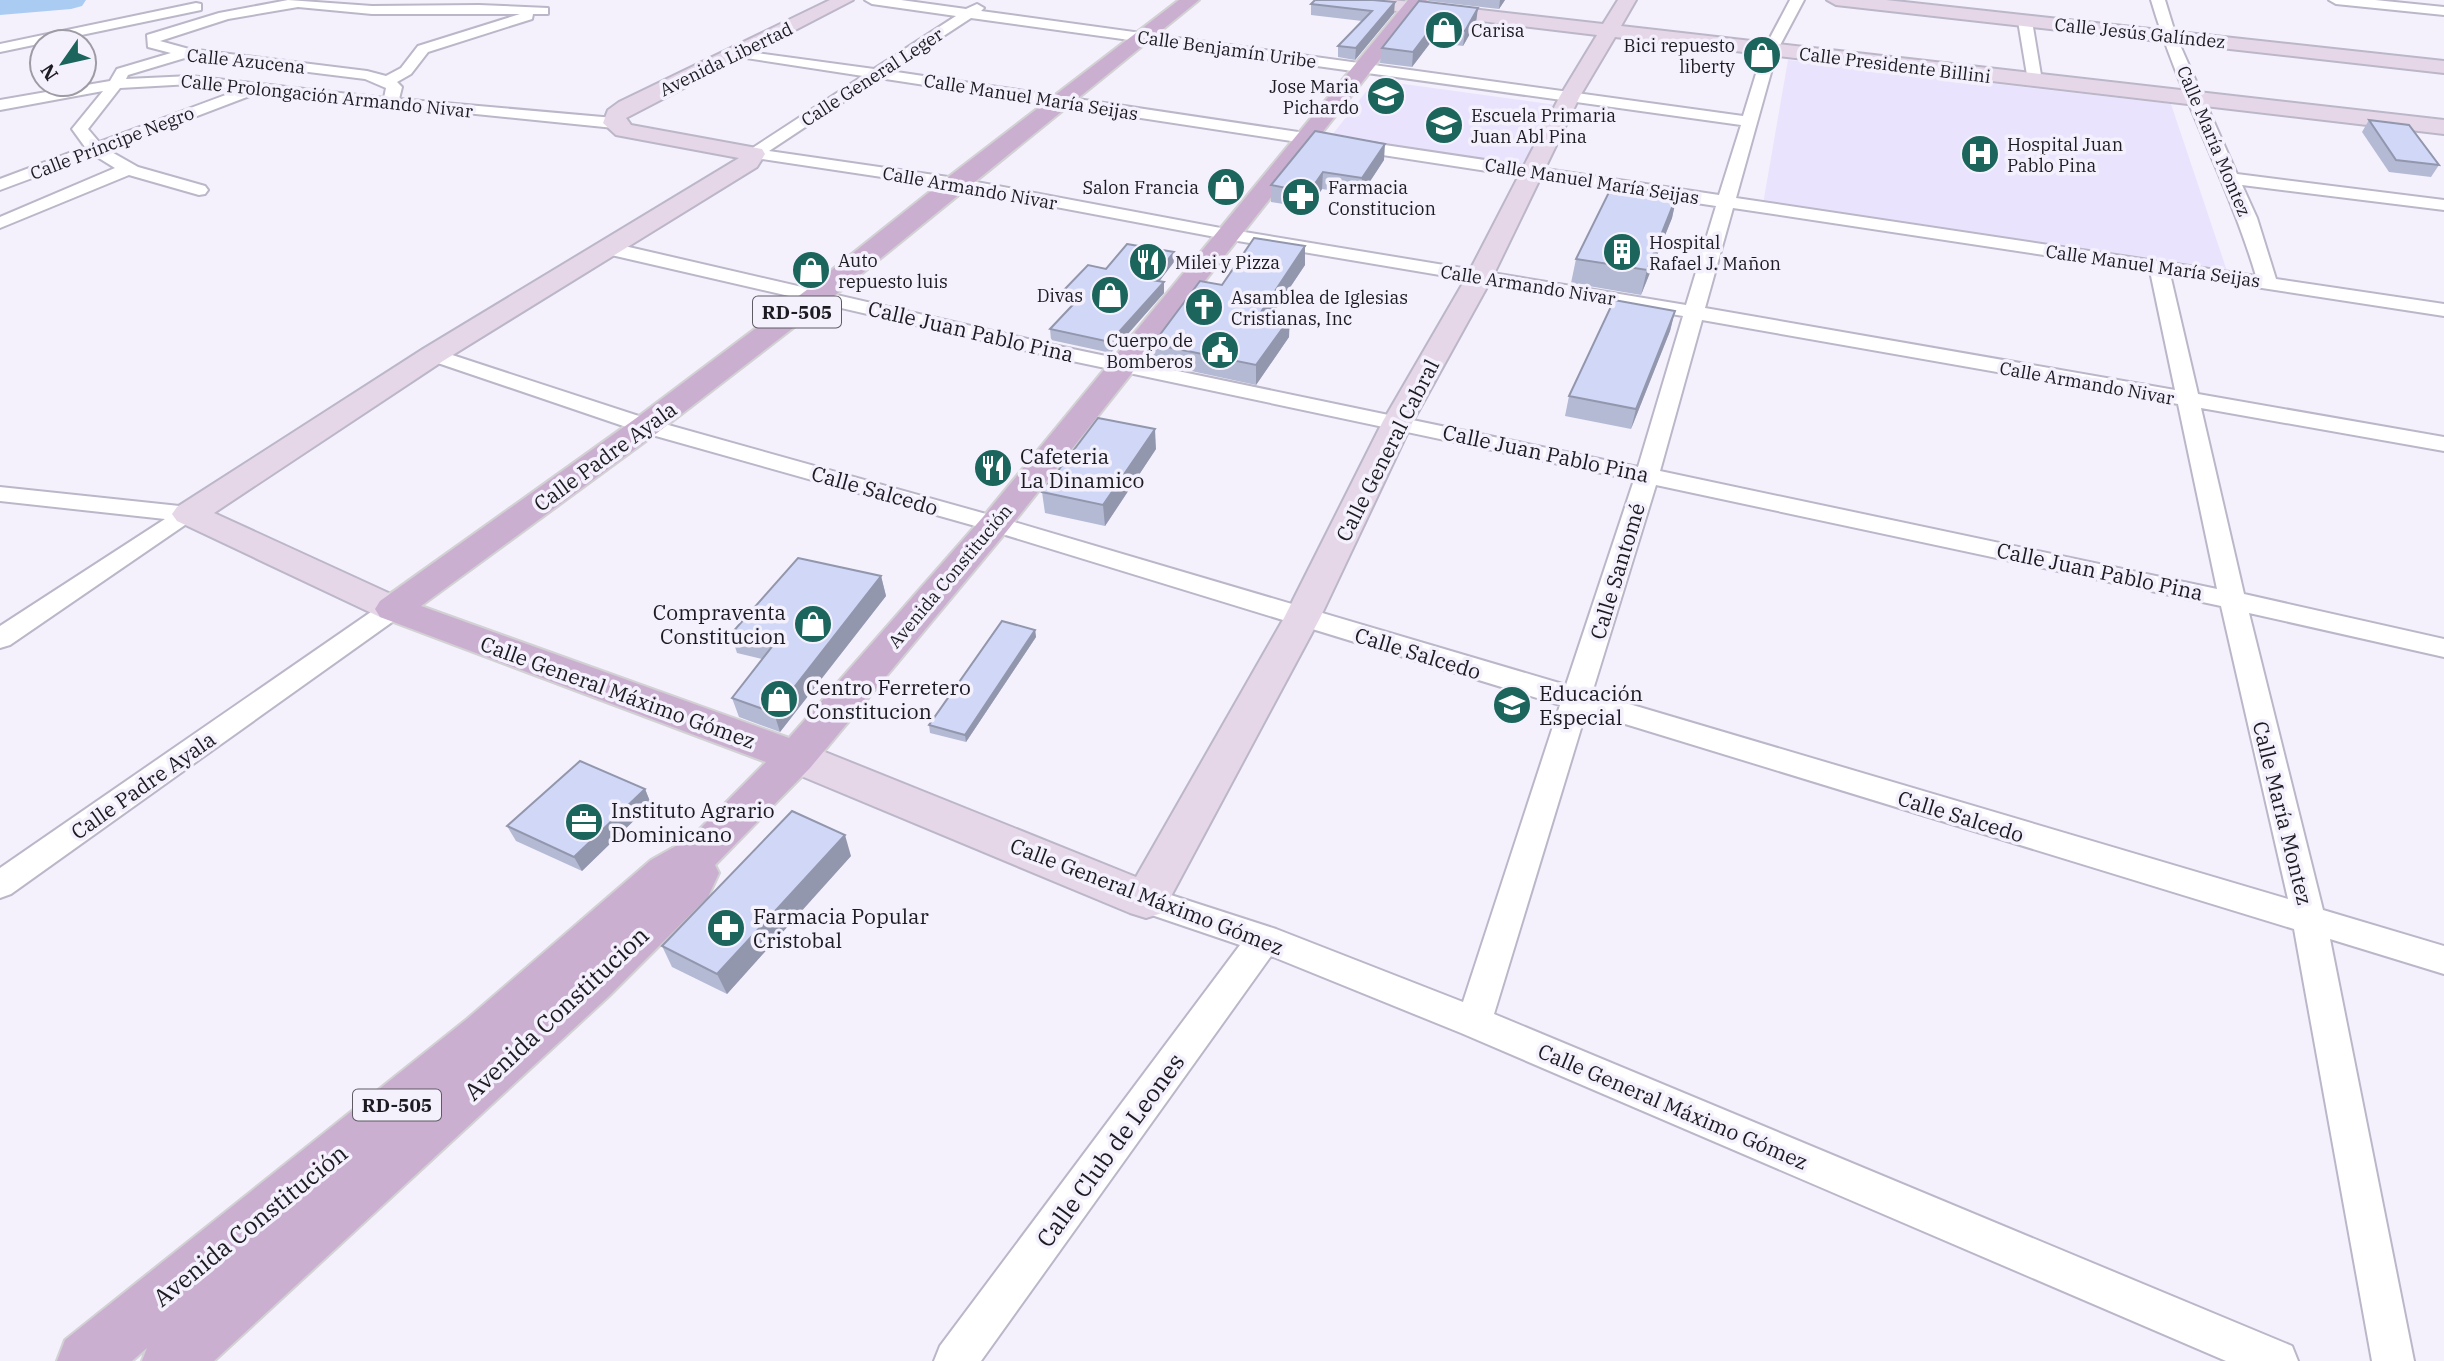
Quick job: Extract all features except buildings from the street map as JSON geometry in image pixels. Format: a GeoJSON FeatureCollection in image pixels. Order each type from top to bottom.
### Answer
{"type":"FeatureCollection","features":[{"type":"Feature","properties":{"kind":"main road","name":"Calle Padre Ayala"},"geometry":{"type":"LineString","coordinates":[[393,609],[646,426],[818,295],[955,183],[1190,0]]}},
{"type":"Feature","properties":{"kind":"main road","name":"Avenida Constitución"},"geometry":{"type":"LineString","coordinates":[[796,757],[995,524],[1120,365],[1415,4]]}},
{"type":"Feature","properties":{"kind":"main road","name":"Calle General Máximo Gómez"},"geometry":{"type":"LineString","coordinates":[[393,609],[796,757]]}},
{"type":"Feature","properties":{"kind":"main road","name":"RD-505"},"geometry":{"type":"LineString","coordinates":[[707,849],[796,757]]}},
{"type":"Feature","properties":{"kind":"main road","name":"Avenida Constitución"},"geometry":{"type":"LineString","coordinates":[[86,1361],[484,1034],[667,873],[707,849]]}},
{"type":"Feature","properties":{"kind":"main road","name":"Avenida Constitucion"},"geometry":{"type":"LineString","coordinates":[[172,1361],[592,982],[692,884],[707,849]]}},
{"type":"Feature","properties":{"kind":"street"},"geometry":{"type":"LineString","coordinates":[[339,6],[353,0]]}},
{"type":"Feature","properties":{"kind":"street","name":"Avenida Libertad"},"geometry":{"type":"LineString","coordinates":[[614,123],[616,116],[627,107],[844,0]]}},
{"type":"Feature","properties":{"kind":"street","name":"Calle Benjamín Uribe"},"geometry":{"type":"LineString","coordinates":[[872,0],[1749,121]]}},
{"type":"Feature","properties":{"kind":"street","name":"Calle General Leger"},"geometry":{"type":"LineString","coordinates":[[754,154],[989,0]]}},
{"type":"Feature","properties":{"kind":"street","name":"Calle Presidente Billini"},"geometry":{"type":"LineString","coordinates":[[1346,0],[1415,4],[1770,51],[2444,127]]}},
{"type":"Feature","properties":{"kind":"street","name":"Calle General Cabral"},"geometry":{"type":"LineString","coordinates":[[1146,900],[1302,618],[1398,421],[1479,278],[1570,96],[1627,0]]}},
{"type":"Feature","properties":{"kind":"street","name":"Calle Santomé"},"geometry":{"type":"LineString","coordinates":[[1474,1022],[1647,475],[1770,51],[1797,0]]}},
{"type":"Feature","properties":{"kind":"street","name":"Calle Jesús Galíndez"},"geometry":{"type":"LineString","coordinates":[[1836,0],[2444,67]]}},
{"type":"Feature","properties":{"kind":"street","name":"Calle María Montez"},"geometry":{"type":"LineString","coordinates":[[2158,0],[2169,36],[2248,218],[2268,283]]}},
{"type":"Feature","properties":{"kind":"street"},"geometry":{"type":"LineString","coordinates":[[2336,0],[2444,11]]}},
{"type":"Feature","properties":{"kind":"street"},"geometry":{"type":"LineString","coordinates":[[0,48],[210,3]]}},
{"type":"Feature","properties":{"kind":"street"},"geometry":{"type":"LineString","coordinates":[[187,53],[153,44],[152,38],[205,22],[296,3],[367,10],[485,7],[549,10],[423,49],[405,71],[387,80],[394,87],[391,103]]}},
{"type":"Feature","properties":{"kind":"street"},"geometry":{"type":"LineString","coordinates":[[2025,21],[2035,82]]}},
{"type":"Feature","properties":{"kind":"street","name":"Calle Azucena"},"geometry":{"type":"LineString","coordinates":[[199,190],[128,169],[88,144],[80,129],[93,108],[117,84],[122,72],[187,53],[367,75],[387,80]]}},
{"type":"Feature","properties":{"kind":"street","name":"Calle Manuel María Seijas"},"geometry":{"type":"LineString","coordinates":[[740,53],[1062,101],[1305,141],[1534,171],[2444,310]]}},
{"type":"Feature","properties":{"kind":"street","name":"Calle Prolongación Armando Nivar"},"geometry":{"type":"LineString","coordinates":[[98,87],[191,80],[264,86],[391,103],[614,123]]}},
{"type":"Feature","properties":{"kind":"street","name":"Calle Príncipe Negro"},"geometry":{"type":"LineString","coordinates":[[0,185],[264,86]]}},
{"type":"Feature","properties":{"kind":"street"},"geometry":{"type":"LineString","coordinates":[[0,89],[28,92]]}},
{"type":"Feature","properties":{"kind":"street","name":"Calle Prolongación Armando Nivar"},"geometry":{"type":"LineString","coordinates":[[0,105],[32,98]]}},
{"type":"Feature","properties":{"kind":"street","name":"Calle Armando Nivar"},"geometry":{"type":"LineString","coordinates":[[614,123],[624,130],[754,154],[955,183],[1226,234],[1693,312],[2444,444]]}},
{"type":"Feature","properties":{"kind":"street"},"geometry":{"type":"LineString","coordinates":[[0,639],[433,355],[738,168],[754,154]]}},
{"type":"Feature","properties":{"kind":"street"},"geometry":{"type":"LineString","coordinates":[[0,223],[128,169]]}},
{"type":"Feature","properties":{"kind":"street"},"geometry":{"type":"LineString","coordinates":[[2231,178],[2444,205]]}},
{"type":"Feature","properties":{"kind":"street","name":"Calle Juan Pablo Pina"},"geometry":{"type":"LineString","coordinates":[[607,248],[1120,365],[1398,421],[2232,599],[2444,648]]}},
{"type":"Feature","properties":{"kind":"street","name":"Calle María Montez"},"geometry":{"type":"LineString","coordinates":[[2159,267],[2232,599],[2309,920],[2393,1361]]}},
{"type":"Feature","properties":{"kind":"street","name":"Calle Salcedo"},"geometry":{"type":"LineString","coordinates":[[433,355],[646,426],[995,524],[2444,960]]}},
{"type":"Feature","properties":{"kind":"street","name":"Calle General Máximo Gómez"},"geometry":{"type":"LineString","coordinates":[[0,494],[189,514],[393,609]]}},
{"type":"Feature","properties":{"kind":"street","name":"Calle Padre Ayala"},"geometry":{"type":"LineString","coordinates":[[0,885],[393,609]]}},
{"type":"Feature","properties":{"kind":"street","name":"Calle General Máximo Gómez"},"geometry":{"type":"LineString","coordinates":[[796,757],[1146,900],[1264,939],[1474,1022],[2277,1361]]}},
{"type":"Feature","properties":{"kind":"street","name":"Calle Club de Leones"},"geometry":{"type":"LineString","coordinates":[[955,1361],[1264,939]]}},
{"type":"Feature","properties":{"kind":"shaded area","name":"Hospital Juan Pablo Pina"},"geometry":{"type":"Polygon","coordinates":[[[1788,60],[2171,104],[2227,271],[1763,204],[1788,60]]]}},
{"type":"Feature","properties":{"kind":"shaded area","name":"Escuela Primaria Juan Abl Pina"},"geometry":{"type":"Polygon","coordinates":[[[1375,80],[1557,105],[1524,174],[1325,144],[1375,80]]]}},
{"type":"Feature","properties":{"kind":"waterway"},"geometry":{"type":"LineString","coordinates":[[0,6],[71,0]]}},
{"type":"Feature","properties":{"kind":"place","name":"Carisa"},"geometry":{"type":"Point","coordinates":[1444,30]}},
{"type":"Feature","properties":{"kind":"place","name":"Bici repuesto liberty"},"geometry":{"type":"Point","coordinates":[1762,55]}},
{"type":"Feature","properties":{"kind":"place","name":"Jose Maria Pichardo"},"geometry":{"type":"Point","coordinates":[1386,96]}},
{"type":"Feature","properties":{"kind":"place","name":"Escuela Primaria Juan Abl Pina"},"geometry":{"type":"Point","coordinates":[1444,125]}},
{"type":"Feature","properties":{"kind":"place","name":"Hospital Juan Pablo Pina"},"geometry":{"type":"Point","coordinates":[1980,154]}},
{"type":"Feature","properties":{"kind":"place","name":"Salon Francia"},"geometry":{"type":"Point","coordinates":[1226,187]}},
{"type":"Feature","properties":{"kind":"place","name":"Farmacia Constitucion"},"geometry":{"type":"Point","coordinates":[1301,197]}},
{"type":"Feature","properties":{"kind":"place","name":"Hospital Rafael J. Mañon"},"geometry":{"type":"Point","coordinates":[1622,252]}},
{"type":"Feature","properties":{"kind":"place","name":"Milei y Pizza"},"geometry":{"type":"Point","coordinates":[1148,262]}},
{"type":"Feature","properties":{"kind":"place","name":"Auto repuesto luis"},"geometry":{"type":"Point","coordinates":[811,270]}},
{"type":"Feature","properties":{"kind":"place","name":"Divas"},"geometry":{"type":"Point","coordinates":[1110,295]}},
{"type":"Feature","properties":{"kind":"place","name":"Asamblea de Iglesias Cristianas, Inc"},"geometry":{"type":"Point","coordinates":[1204,307]}},
{"type":"Feature","properties":{"kind":"place","name":"Cuerpo de Bomberos"},"geometry":{"type":"Point","coordinates":[1220,350]}},
{"type":"Feature","properties":{"kind":"place","name":"Cafeteria La Dinamico"},"geometry":{"type":"Point","coordinates":[993,468]}},
{"type":"Feature","properties":{"kind":"place","name":"Compraventa Constitucion"},"geometry":{"type":"Point","coordinates":[813,624]}},
{"type":"Feature","properties":{"kind":"place","name":"Centro Ferretero Constitucion"},"geometry":{"type":"Point","coordinates":[779,699]}},
{"type":"Feature","properties":{"kind":"place","name":"Educación Especial"},"geometry":{"type":"Point","coordinates":[1512,705]}},
{"type":"Feature","properties":{"kind":"place","name":"Instituto Agrario Dominicano"},"geometry":{"type":"Point","coordinates":[584,822]}},
{"type":"Feature","properties":{"kind":"place","name":"Farmacia Popular Cristobal"},"geometry":{"type":"Point","coordinates":[726,928]}}]}
